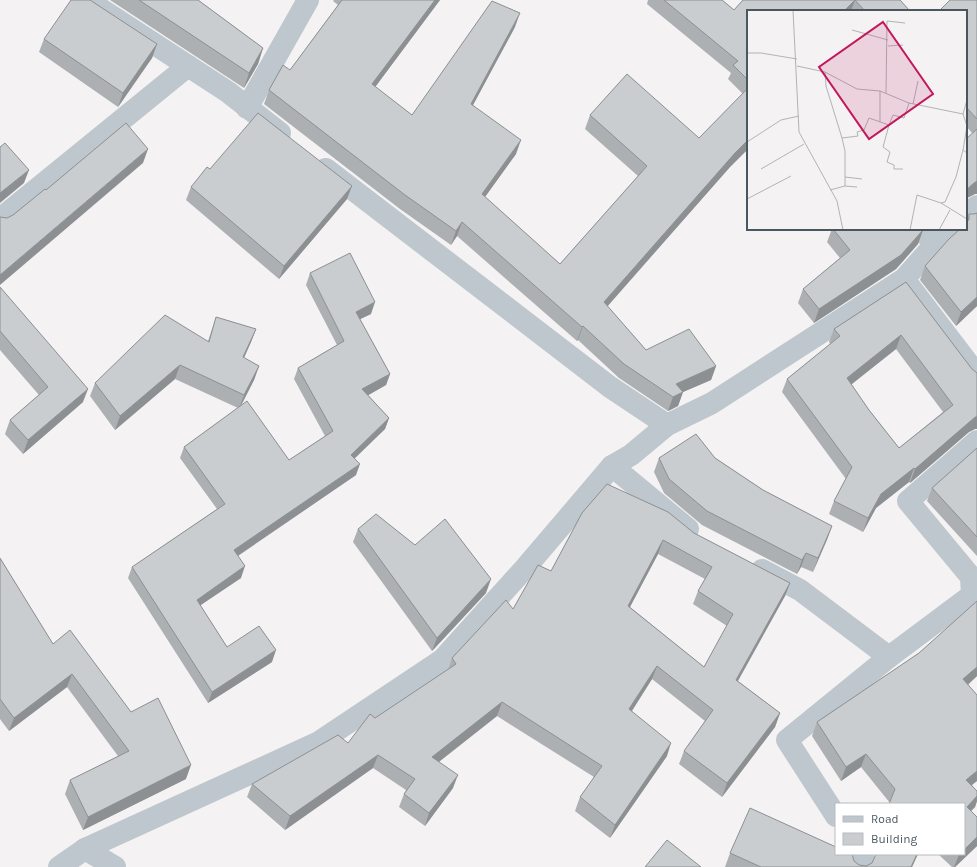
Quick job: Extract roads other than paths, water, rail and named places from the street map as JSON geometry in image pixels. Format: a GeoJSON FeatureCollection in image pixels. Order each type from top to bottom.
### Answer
{"type":"FeatureCollection","features":[{"type":"Feature","properties":{"kind":"street"},"geometry":{"type":"LineString","coordinates":[[87,0],[228,92],[610,387],[668,425]]}},
{"type":"Feature","properties":{"kind":"street"},"geometry":{"type":"LineString","coordinates":[[247,108],[308,0]]}},
{"type":"Feature","properties":{"kind":"street"},"geometry":{"type":"LineString","coordinates":[[0,218],[188,66]]}},
{"type":"Feature","properties":{"kind":"street"},"geometry":{"type":"LineString","coordinates":[[967,215],[977,206]]}},
{"type":"Feature","properties":{"kind":"street"},"geometry":{"type":"LineString","coordinates":[[59,867],[85,849],[319,742],[442,660],[526,567],[612,466],[631,455],[668,425],[712,403],[904,278],[928,237],[949,230]]}},
{"type":"Feature","properties":{"kind":"street"},"geometry":{"type":"LineString","coordinates":[[904,278],[977,375]]}},
{"type":"Feature","properties":{"kind":"street"},"geometry":{"type":"LineString","coordinates":[[835,814],[787,740],[889,657],[975,597],[971,577],[908,501],[977,442]]}},
{"type":"Feature","properties":{"kind":"street"},"geometry":{"type":"LineString","coordinates":[[612,466],[695,535],[702,539]]}},
{"type":"Feature","properties":{"kind":"street"},"geometry":{"type":"LineString","coordinates":[[744,560],[800,590],[889,657]]}},
{"type":"Feature","properties":{"kind":"street"},"geometry":{"type":"LineString","coordinates":[[85,849],[115,867]]}},
{"type":"Feature","properties":{"kind":"street"},"geometry":{"type":"LineString","coordinates":[[859,867],[863,857],[862,855]]}}]}
